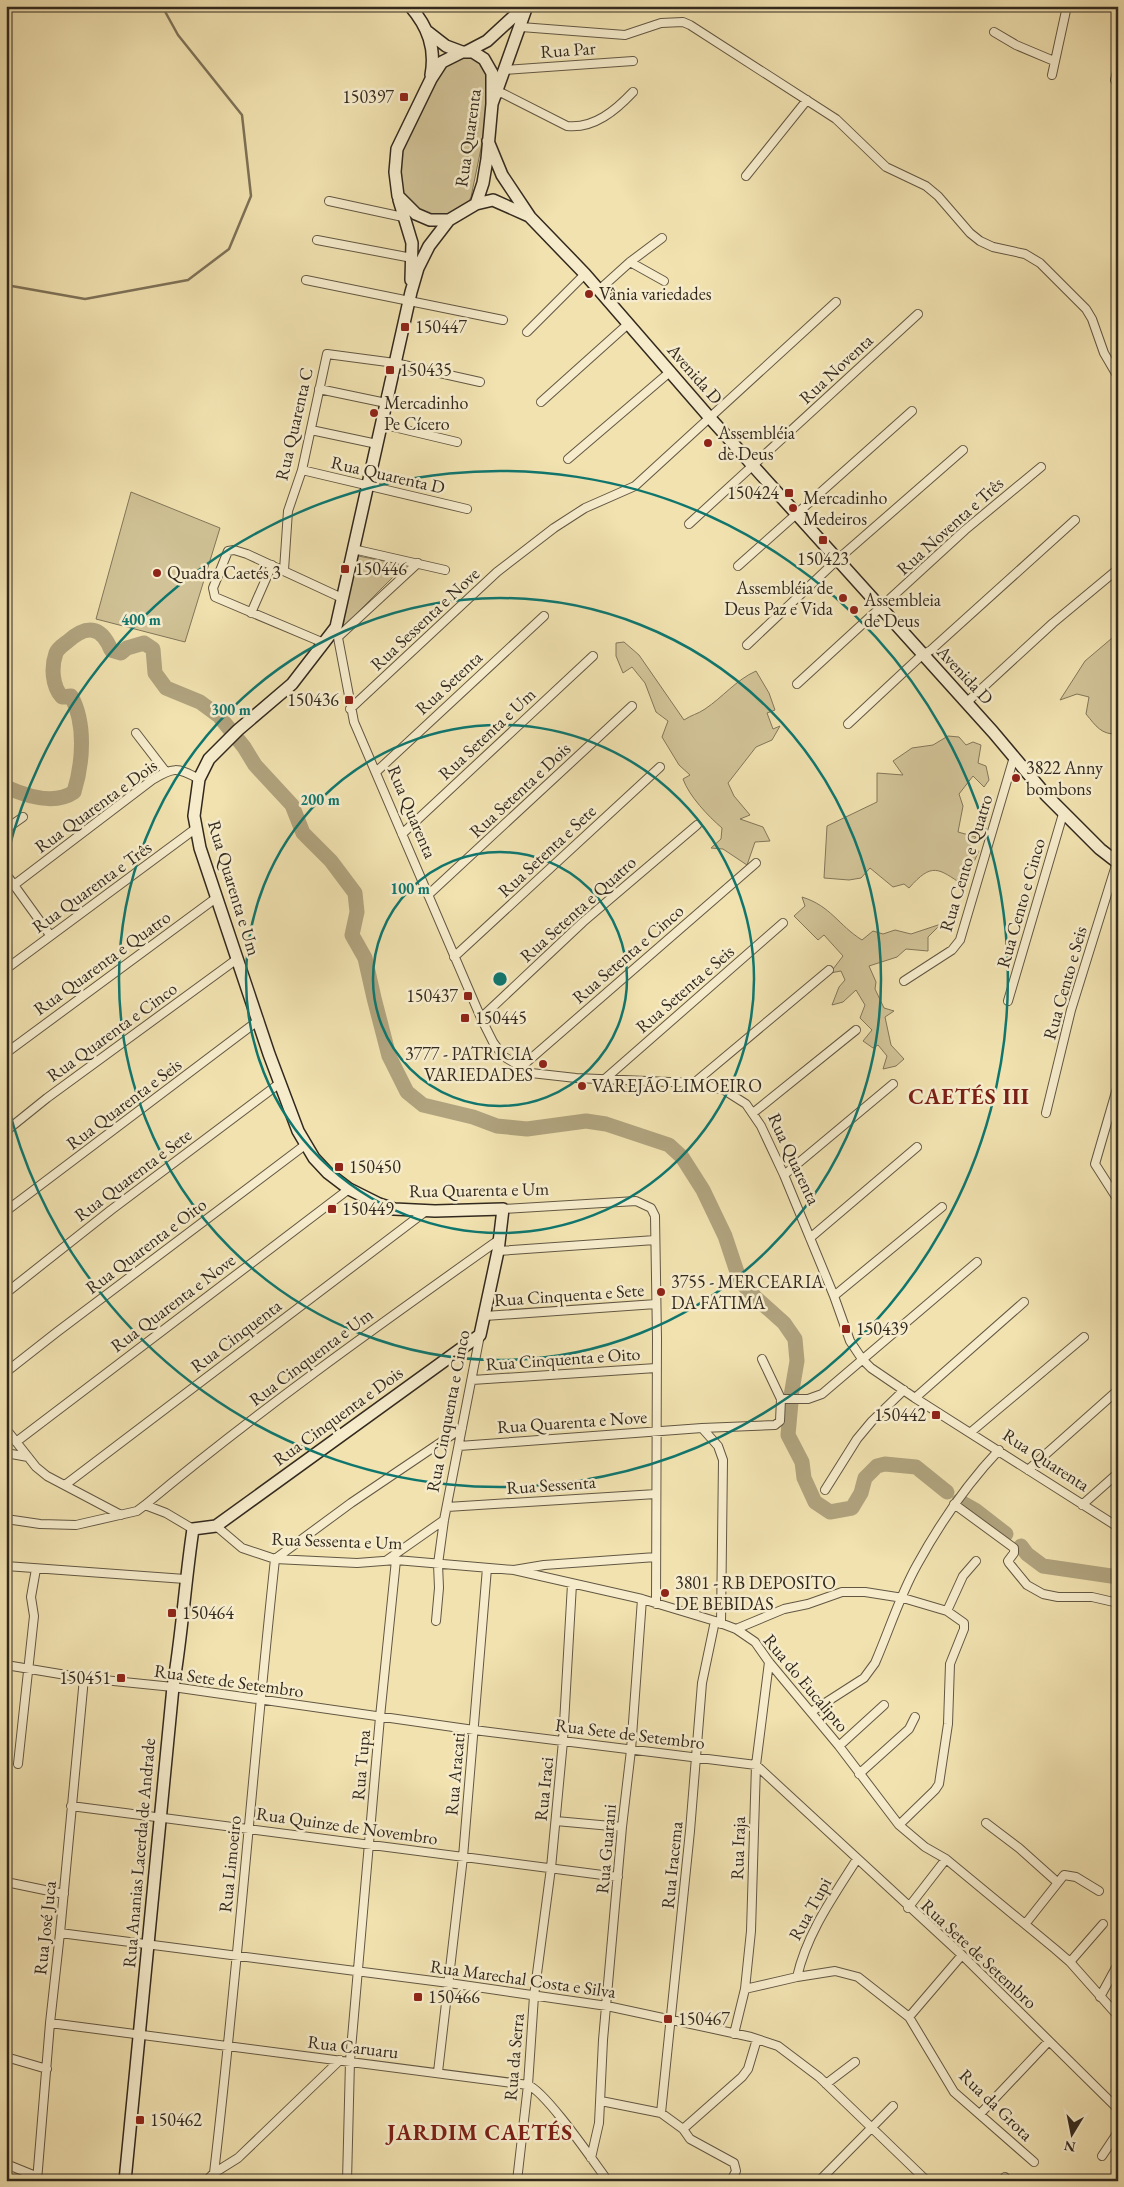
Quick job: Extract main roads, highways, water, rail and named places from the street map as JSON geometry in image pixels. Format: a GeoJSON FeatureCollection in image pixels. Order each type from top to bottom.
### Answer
{"type":"FeatureCollection","features":[{"type":"Feature","properties":{"kind":"waterway"},"geometry":{"type":"LineString","coordinates":[[6,285],[85,299],[188,280],[229,249],[251,196],[242,115],[178,35],[162,6]]}},
{"type":"Feature","properties":{"kind":"waterway"},"geometry":{"type":"LineString","coordinates":[[6,787],[31,796],[49,799],[66,796],[74,792],[81,756],[81,731],[76,707],[71,696],[62,697],[54,682],[54,658],[61,647],[74,636],[87,630],[92,630],[103,636],[111,650],[121,653],[127,648],[144,643],[153,649],[155,673],[166,688],[200,702],[219,716],[244,747],[255,765],[292,805],[303,833],[331,861],[355,893],[357,912],[352,935],[365,958],[389,1056],[407,1092],[423,1105],[473,1117],[497,1126],[527,1129],[586,1121],[606,1124],[669,1145],[682,1157],[703,1190],[725,1236],[740,1281],[784,1323],[795,1339],[797,1361],[791,1396]]}},
{"type":"Feature","properties":{"kind":"waterway"},"geometry":{"type":"LineString","coordinates":[[791,1402],[788,1435],[802,1462],[804,1478],[815,1502],[830,1512],[852,1508],[861,1493],[865,1478],[877,1466],[885,1464],[916,1467],[947,1492]]}},
{"type":"Feature","properties":{"kind":"waterway"},"geometry":{"type":"LineString","coordinates":[[959,1501],[975,1510],[1006,1534]]}},
{"type":"Feature","properties":{"kind":"waterway"},"geometry":{"type":"LineString","coordinates":[[1021,1546],[1027,1554],[1043,1566],[1118,1577]]}},
{"type":"Feature","properties":{"kind":"place","name":"150397"},"geometry":{"type":"Point","coordinates":[404,97]}},
{"type":"Feature","properties":{"kind":"place","name":"Vânia variedades"},"geometry":{"type":"Point","coordinates":[589,294]}},
{"type":"Feature","properties":{"kind":"place","name":"150447"},"geometry":{"type":"Point","coordinates":[405,327]}},
{"type":"Feature","properties":{"kind":"place","name":"150435"},"geometry":{"type":"Point","coordinates":[390,370]}},
{"type":"Feature","properties":{"kind":"place","name":"Mercadinho Pe Cícero"},"geometry":{"type":"Point","coordinates":[374,413]}},
{"type":"Feature","properties":{"kind":"place","name":"Assembléia de Deus"},"geometry":{"type":"Point","coordinates":[708,443]}},
{"type":"Feature","properties":{"kind":"place","name":"150424"},"geometry":{"type":"Point","coordinates":[789,493]}},
{"type":"Feature","properties":{"kind":"place","name":"Mercadinho Medeiros"},"geometry":{"type":"Point","coordinates":[793,508]}},
{"type":"Feature","properties":{"kind":"place","name":"150423"},"geometry":{"type":"Point","coordinates":[823,540]}},
{"type":"Feature","properties":{"kind":"place","name":"150446"},"geometry":{"type":"Point","coordinates":[345,569]}},
{"type":"Feature","properties":{"kind":"place","name":"Quadra Caetés 3"},"geometry":{"type":"Point","coordinates":[157,573]}},
{"type":"Feature","properties":{"kind":"place","name":"Assembléia de Deus Paz e Vida"},"geometry":{"type":"Point","coordinates":[843,598]}},
{"type":"Feature","properties":{"kind":"place","name":"Assembleia de Deus"},"geometry":{"type":"Point","coordinates":[854,610]}},
{"type":"Feature","properties":{"kind":"place","name":"150436"},"geometry":{"type":"Point","coordinates":[349,700]}},
{"type":"Feature","properties":{"kind":"place","name":"3822 Anny bombons"},"geometry":{"type":"Point","coordinates":[1016,778]}},
{"type":"Feature","properties":{"kind":"place","name":"150437"},"geometry":{"type":"Point","coordinates":[468,996]}},
{"type":"Feature","properties":{"kind":"place","name":"150445"},"geometry":{"type":"Point","coordinates":[465,1018]}},
{"type":"Feature","properties":{"kind":"place","name":"3777 - PATRICIA VARIEDADES"},"geometry":{"type":"Point","coordinates":[543,1064]}},
{"type":"Feature","properties":{"kind":"place","name":"VAREJÃO LIMOEIRO"},"geometry":{"type":"Point","coordinates":[582,1086]}},
{"type":"Feature","properties":{"kind":"place","name":"150450"},"geometry":{"type":"Point","coordinates":[339,1167]}},
{"type":"Feature","properties":{"kind":"place","name":"150449"},"geometry":{"type":"Point","coordinates":[332,1209]}},
{"type":"Feature","properties":{"kind":"place","name":"3755 - MERCEARIA DA FATIMA"},"geometry":{"type":"Point","coordinates":[661,1292]}},
{"type":"Feature","properties":{"kind":"place","name":"150439"},"geometry":{"type":"Point","coordinates":[846,1329]}},
{"type":"Feature","properties":{"kind":"place","name":"150442"},"geometry":{"type":"Point","coordinates":[936,1415]}},
{"type":"Feature","properties":{"kind":"place","name":"3801 - RB DEPOSITO DE BEBIDAS"},"geometry":{"type":"Point","coordinates":[665,1593]}},
{"type":"Feature","properties":{"kind":"place","name":"150464"},"geometry":{"type":"Point","coordinates":[172,1613]}},
{"type":"Feature","properties":{"kind":"place","name":"150451"},"geometry":{"type":"Point","coordinates":[121,1678]}},
{"type":"Feature","properties":{"kind":"place","name":"150466"},"geometry":{"type":"Point","coordinates":[418,1997]}},
{"type":"Feature","properties":{"kind":"place","name":"150467"},"geometry":{"type":"Point","coordinates":[668,2019]}},
{"type":"Feature","properties":{"kind":"place","name":"150462"},"geometry":{"type":"Point","coordinates":[140,2120]}},
{"type":"Feature","properties":{"kind":"district","name":"CAETÉS III"},"geometry":{"type":"Point","coordinates":[969,1096]}},
{"type":"Feature","properties":{"kind":"district","name":"JARDIM CAETÉS"},"geometry":{"type":"Point","coordinates":[480,2132]}}]}
